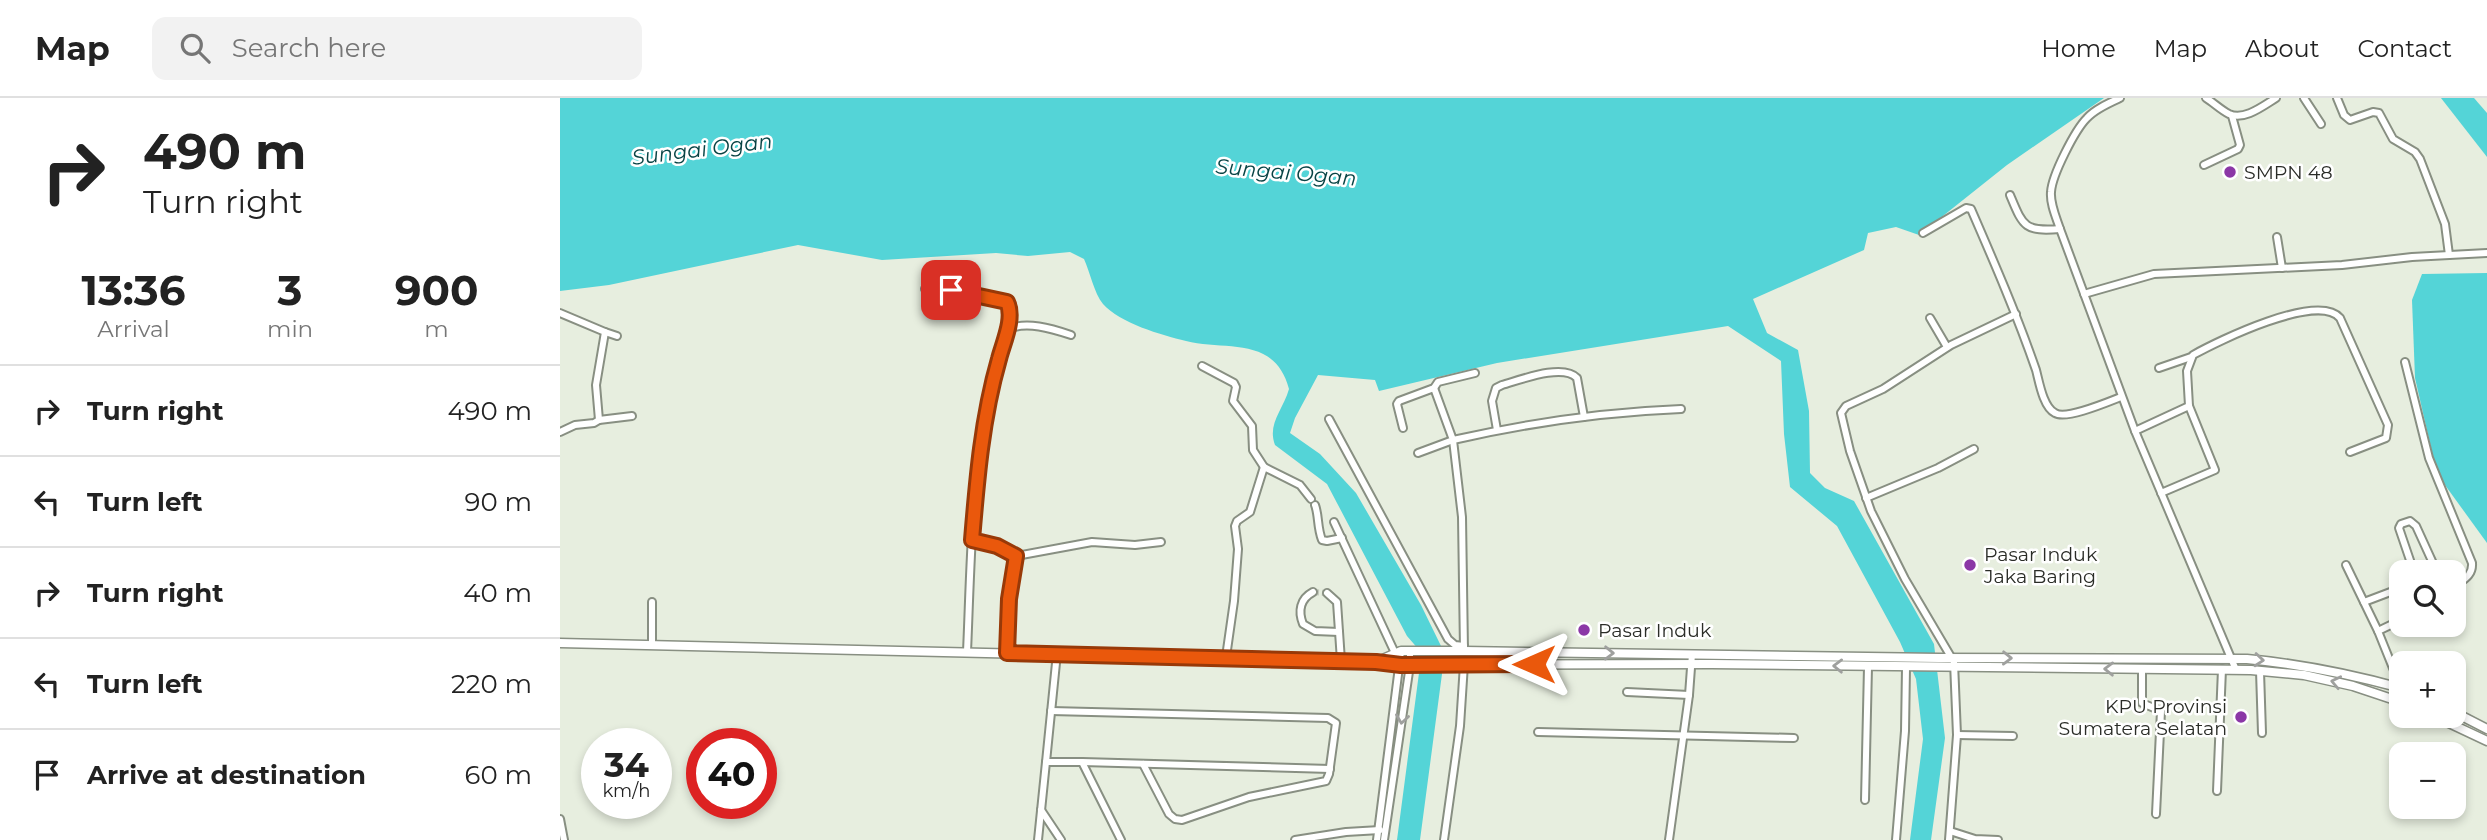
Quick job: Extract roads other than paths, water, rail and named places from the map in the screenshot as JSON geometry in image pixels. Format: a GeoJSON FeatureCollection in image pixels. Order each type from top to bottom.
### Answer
{"type":"FeatureCollection","features":[{"type":"Feature","properties":{"kind":"street"},"geometry":{"type":"LineString","coordinates":[[2120,98],[2086,119],[2055,175],[2051,194],[2060,229],[2121,397],[2236,670]]}},
{"type":"Feature","properties":{"kind":"street"},"geometry":{"type":"LineString","coordinates":[[2206,98],[2232,116],[2242,116],[2276,98]]}},
{"type":"Feature","properties":{"kind":"street"},"geometry":{"type":"LineString","coordinates":[[2304,98],[2321,124]]}},
{"type":"Feature","properties":{"kind":"street"},"geometry":{"type":"LineString","coordinates":[[2337,98],[2344,115],[2350,120],[2374,112],[2379,113],[2393,139],[2418,155],[2445,224],[2449,255]]}},
{"type":"Feature","properties":{"kind":"street"},"geometry":{"type":"LineString","coordinates":[[2204,165],[2238,149],[2240,145],[2232,116]]}},
{"type":"Feature","properties":{"kind":"street"},"geometry":{"type":"LineString","coordinates":[[2010,195],[2024,224],[2037,229],[2060,229]]}},
{"type":"Feature","properties":{"kind":"street"},"geometry":{"type":"LineString","coordinates":[[1923,233],[1953,214],[1966,208],[1971,209],[2016,314],[2045,399],[2054,413],[2068,415],[2121,397]]}},
{"type":"Feature","properties":{"kind":"street"},"geometry":{"type":"LineString","coordinates":[[2277,237],[2282,268]]}},
{"type":"Feature","properties":{"kind":"street"},"geometry":{"type":"LineString","coordinates":[[2084,294],[2154,274],[2342,265],[2487,253]]}},
{"type":"Feature","properties":{"kind":"street"},"geometry":{"type":"LineString","coordinates":[[925,289],[951,290],[1007,302],[1010,309],[1007,330],[992,382],[978,466],[967,652]]}},
{"type":"Feature","properties":{"kind":"street"},"geometry":{"type":"LineString","coordinates":[[2159,368],[2191,357],[2239,332],[2289,315],[2318,309],[2334,312],[2349,335],[2389,425],[2386,438],[2350,452]]}},
{"type":"Feature","properties":{"kind":"street"},"geometry":{"type":"LineString","coordinates":[[560,313],[617,336]]}},
{"type":"Feature","properties":{"kind":"street"},"geometry":{"type":"LineString","coordinates":[[1950,840],[1957,735],[1953,663],[1905,579],[1866,498],[1842,422],[1842,409],[1901,379],[1947,347],[2016,314]]}},
{"type":"Feature","properties":{"kind":"street"},"geometry":{"type":"LineString","coordinates":[[1930,318],[1947,347]]}},
{"type":"Feature","properties":{"kind":"street"},"geometry":{"type":"LineString","coordinates":[[1007,330],[1017,326],[1030,327],[1071,335]]}},
{"type":"Feature","properties":{"kind":"street"},"geometry":{"type":"LineString","coordinates":[[599,419],[596,385],[605,332]]}},
{"type":"Feature","properties":{"kind":"street"},"geometry":{"type":"LineString","coordinates":[[2161,493],[2215,470],[2189,407],[2187,379],[2191,357]]}},
{"type":"Feature","properties":{"kind":"street"},"geometry":{"type":"LineString","coordinates":[[2405,362],[2429,458],[2472,563],[2473,569],[2466,579]]}},
{"type":"Feature","properties":{"kind":"street"},"geometry":{"type":"LineString","coordinates":[[1202,366],[1234,383],[1236,387],[1233,401],[1253,429],[1253,450],[1264,467],[1300,485],[1313,502],[1322,540],[1342,538]]}},
{"type":"Feature","properties":{"kind":"street"},"geometry":{"type":"LineString","coordinates":[[1497,430],[1492,401],[1496,388],[1559,371],[1570,373],[1577,378],[1584,417]]}},
{"type":"Feature","properties":{"kind":"street"},"geometry":{"type":"LineString","coordinates":[[1404,428],[1397,404],[1399,401],[1434,388],[1438,382],[1475,373]]}},
{"type":"Feature","properties":{"kind":"street"},"geometry":{"type":"LineString","coordinates":[[1434,388],[1452,440],[1462,517],[1464,648]]}},
{"type":"Feature","properties":{"kind":"street"},"geometry":{"type":"LineString","coordinates":[[2135,431],[2189,407]]}},
{"type":"Feature","properties":{"kind":"street"},"geometry":{"type":"LineString","coordinates":[[1418,453],[1452,440],[1497,430],[1584,417],[1681,409]]}},
{"type":"Feature","properties":{"kind":"street"},"geometry":{"type":"LineString","coordinates":[[560,432],[575,425],[594,423],[599,419],[632,416]]}},
{"type":"Feature","properties":{"kind":"street"},"geometry":{"type":"LineString","coordinates":[[1329,419],[1448,639],[1464,648]]}},
{"type":"Feature","properties":{"kind":"street"},"geometry":{"type":"LineString","coordinates":[[1866,498],[1938,468],[1974,449]]}},
{"type":"Feature","properties":{"kind":"street"},"geometry":{"type":"LineString","coordinates":[[1226,657],[1238,549],[1234,526],[1250,512],[1264,467]]}},
{"type":"Feature","properties":{"kind":"street"},"geometry":{"type":"LineString","coordinates":[[2410,560],[2399,528],[2401,524],[2410,521],[2416,526],[2432,560]]}},
{"type":"Feature","properties":{"kind":"street"},"geometry":{"type":"LineString","coordinates":[[1334,522],[1406,652],[1409,665],[1382,830],[1377,840]]}},
{"type":"Feature","properties":{"kind":"street"},"geometry":{"type":"LineString","coordinates":[[972,540],[997,546],[1016,556],[1092,542],[1135,545],[1161,542]]}},
{"type":"Feature","properties":{"kind":"street"},"geometry":{"type":"LineString","coordinates":[[1007,653],[1009,599],[1016,556]]}},
{"type":"Feature","properties":{"kind":"street"},"geometry":{"type":"LineString","coordinates":[[2346,565],[2389,658]]}},
{"type":"Feature","properties":{"kind":"street"},"geometry":{"type":"LineString","coordinates":[[1313,592],[1306,597],[1300,611],[1303,624],[1315,631],[1339,632]]}},
{"type":"Feature","properties":{"kind":"street"},"geometry":{"type":"LineString","coordinates":[[1327,593],[1337,601],[1341,661]]}},
{"type":"Feature","properties":{"kind":"street"},"geometry":{"type":"LineString","coordinates":[[2364,603],[2389,593]]}},
{"type":"Feature","properties":{"kind":"street"},"geometry":{"type":"LineString","coordinates":[[652,602],[652,645]]}},
{"type":"Feature","properties":{"kind":"street"},"geometry":{"type":"LineString","coordinates":[[2378,631],[2389,626]]}},
{"type":"Feature","properties":{"kind":"street"},"geometry":{"type":"LineString","coordinates":[[560,643],[1226,657],[1409,665],[1692,664],[1908,668],[1939,663]]}},
{"type":"Feature","properties":{"kind":"street"},"geometry":{"type":"LineString","coordinates":[[1376,662],[1406,652],[1464,648],[1904,658],[1939,663],[2232,660],[2292,663],[2389,685]]}},
{"type":"Feature","properties":{"kind":"street"},"geometry":{"type":"LineString","coordinates":[[1038,840],[1057,653]]}},
{"type":"Feature","properties":{"kind":"street"},"geometry":{"type":"LineString","coordinates":[[1669,840],[1689,695],[1692,653]]}},
{"type":"Feature","properties":{"kind":"street"},"geometry":{"type":"LineString","coordinates":[[1953,663],[2260,671],[2304,675],[2389,698]]}},
{"type":"Feature","properties":{"kind":"street"},"geometry":{"type":"LineString","coordinates":[[1444,840],[1460,726],[1464,664]]}},
{"type":"Feature","properties":{"kind":"street"},"geometry":{"type":"LineString","coordinates":[[1865,800],[1868,667]]}},
{"type":"Feature","properties":{"kind":"street"},"geometry":{"type":"LineString","coordinates":[[1896,840],[1908,668]]}},
{"type":"Feature","properties":{"kind":"street"},"geometry":{"type":"LineString","coordinates":[[2142,669],[2142,703],[2161,710],[2156,814]]}},
{"type":"Feature","properties":{"kind":"street"},"geometry":{"type":"LineString","coordinates":[[2217,791],[2222,669]]}},
{"type":"Feature","properties":{"kind":"street"},"geometry":{"type":"LineString","coordinates":[[2260,671],[2262,733]]}},
{"type":"Feature","properties":{"kind":"street"},"geometry":{"type":"LineString","coordinates":[[1627,692],[1689,695]]}},
{"type":"Feature","properties":{"kind":"street"},"geometry":{"type":"LineString","coordinates":[[1051,711],[1328,718],[1334,720],[1336,725],[1329,776],[1323,782],[1249,797],[1179,820],[1169,814],[1143,764]]}},
{"type":"Feature","properties":{"kind":"street"},"geometry":{"type":"LineString","coordinates":[[2466,718],[2487,729]]}},
{"type":"Feature","properties":{"kind":"street"},"geometry":{"type":"LineString","coordinates":[[2459,728],[2487,741]]}},
{"type":"Feature","properties":{"kind":"street"},"geometry":{"type":"LineString","coordinates":[[1538,732],[1794,738]]}},
{"type":"Feature","properties":{"kind":"street"},"geometry":{"type":"LineString","coordinates":[[1957,735],[2012,736]]}},
{"type":"Feature","properties":{"kind":"street"},"geometry":{"type":"LineString","coordinates":[[1045,762],[1330,769]]}},
{"type":"Feature","properties":{"kind":"street"},"geometry":{"type":"LineString","coordinates":[[1082,762],[1121,840]]}},
{"type":"Feature","properties":{"kind":"street"},"geometry":{"type":"LineString","coordinates":[[1041,810],[1061,840]]}},
{"type":"Feature","properties":{"kind":"street"},"geometry":{"type":"LineString","coordinates":[[560,819],[564,840]]}},
{"type":"Feature","properties":{"kind":"street"},"geometry":{"type":"LineString","coordinates":[[1295,840],[1382,830]]}},
{"type":"Feature","properties":{"kind":"street"},"geometry":{"type":"LineString","coordinates":[[1382,830],[1384,840]]}},
{"type":"Feature","properties":{"kind":"street"},"geometry":{"type":"LineString","coordinates":[[1950,831],[1975,839],[1998,840]]}},
{"type":"Feature","properties":{"kind":"water","name":"Sungai Ogan"},"geometry":{"type":"Polygon","coordinates":[[[560,98],[2104,98],[2007,165],[1919,235],[1896,227],[1868,233],[1864,250],[1753,299],[1767,333],[1798,350],[1809,411],[1810,473],[1825,488],[1854,501],[1934,644],[1945,738],[1931,840],[1910,840],[1923,739],[1916,679],[1900,642],[1837,526],[1790,487],[1784,434],[1781,361],[1728,326],[1497,363],[1379,391],[1375,380],[1318,375],[1290,433],[1320,454],[1356,493],[1421,605],[1441,646],[1442,674],[1420,840],[1397,840],[1420,651],[1407,636],[1327,484],[1275,445],[1274,424],[1289,389],[1282,372],[1272,360],[1247,348],[1186,341],[1120,317],[1103,304],[1084,259],[1070,252],[1028,256],[996,253],[882,260],[798,245],[609,285],[560,291],[560,98]]]}},
{"type":"Feature","properties":{"kind":"water"},"geometry":{"type":"Polygon","coordinates":[[[2441,98],[2474,98],[2487,113],[2487,157],[2441,98]]]}},
{"type":"Feature","properties":{"kind":"water"},"geometry":{"type":"Polygon","coordinates":[[[2487,273],[2487,543],[2437,474],[2415,378],[2412,300],[2422,274],[2487,273]]]}},
{"type":"Feature","properties":{"kind":"tunnel"},"geometry":{"type":"LineString","coordinates":[[1313,592],[1327,593]]}},
{"type":"Feature","properties":{"kind":"place","name":"SMPN 48"},"geometry":{"type":"Point","coordinates":[2230,172]}},
{"type":"Feature","properties":{"kind":"place","name":"Pasar Induk Jaka Baring"},"geometry":{"type":"Point","coordinates":[1970,565]}},
{"type":"Feature","properties":{"kind":"place","name":"Pasar Induk"},"geometry":{"type":"Point","coordinates":[1584,630]}},
{"type":"Feature","properties":{"kind":"place","name":"KPU Provinsi Sumatera Selatan"},"geometry":{"type":"Point","coordinates":[2241,717]}}]}
